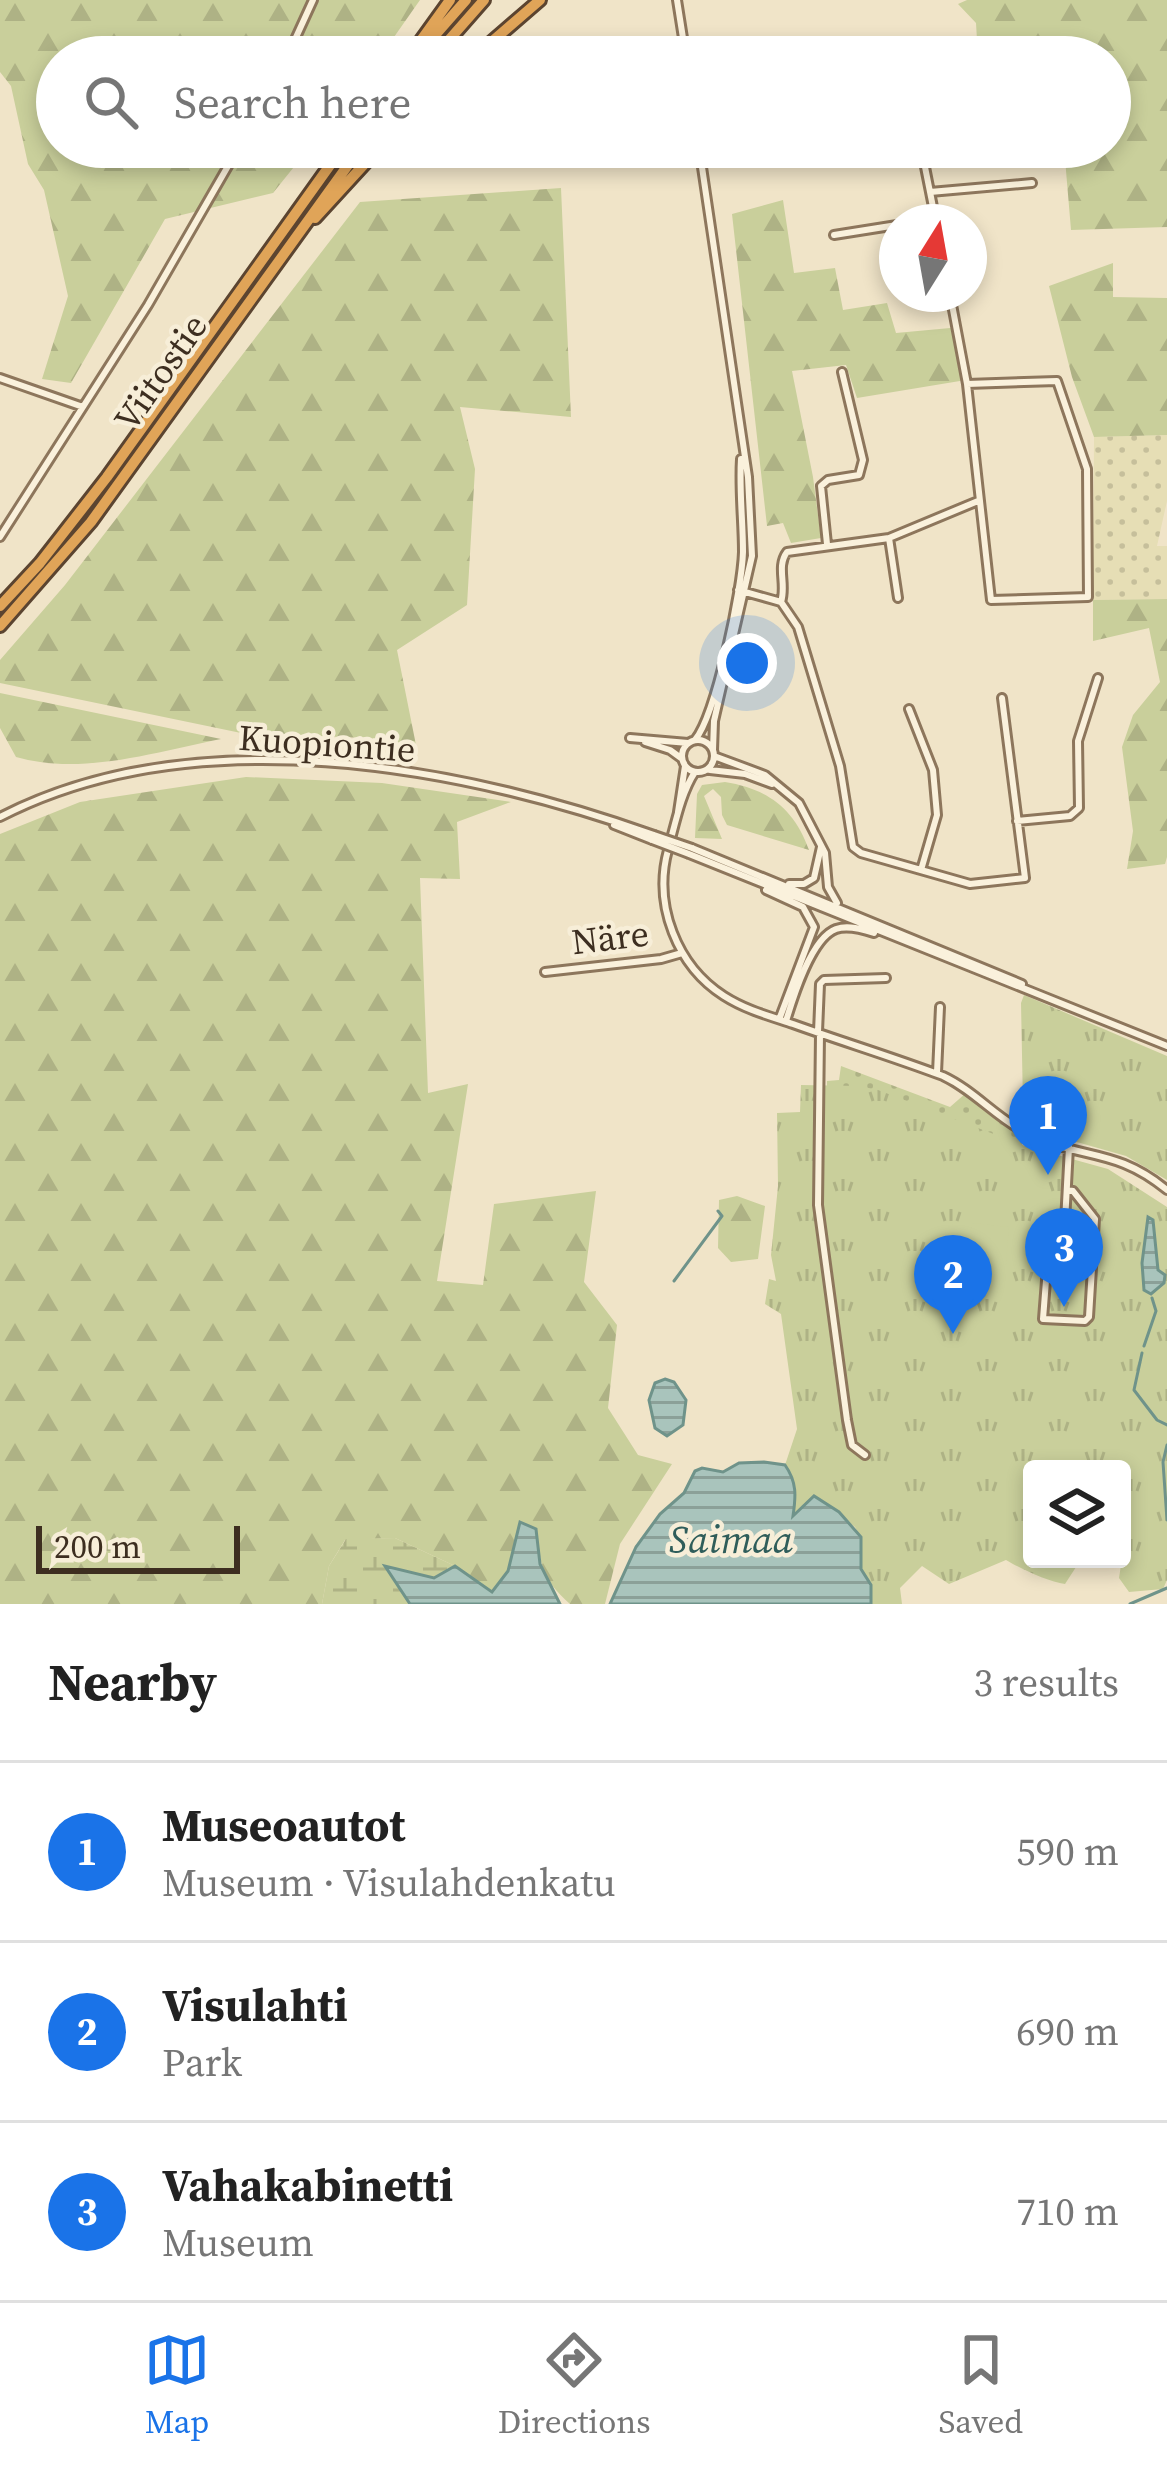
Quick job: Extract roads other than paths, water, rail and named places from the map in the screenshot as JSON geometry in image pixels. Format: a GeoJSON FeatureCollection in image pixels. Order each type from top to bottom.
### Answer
{"type":"FeatureCollection","features":[{"type":"Feature","properties":{"kind":"highway"},"geometry":{"type":"LineString","coordinates":[[426,36],[450,0]]}},
{"type":"Feature","properties":{"kind":"highway"},"geometry":{"type":"LineString","coordinates":[[432,36],[466,0]]}},
{"type":"Feature","properties":{"kind":"highway"},"geometry":{"type":"LineString","coordinates":[[452,36],[484,0]]}},
{"type":"Feature","properties":{"kind":"highway"},"geometry":{"type":"LineString","coordinates":[[498,36],[540,0]]}},
{"type":"Feature","properties":{"kind":"highway","name":"Viitostie"},"geometry":{"type":"LineString","coordinates":[[0,607],[97,491],[329,168]]}},
{"type":"Feature","properties":{"kind":"highway","name":"Viitostie"},"geometry":{"type":"LineString","coordinates":[[0,626],[91,522],[345,168]]}},
{"type":"Feature","properties":{"kind":"highway"},"geometry":{"type":"LineString","coordinates":[[269,270],[361,168]]}},
{"type":"Feature","properties":{"kind":"street"},"geometry":{"type":"LineString","coordinates":[[296,36],[313,0]]}},
{"type":"Feature","properties":{"kind":"street"},"geometry":{"type":"LineString","coordinates":[[677,0],[683,36]]}},
{"type":"Feature","properties":{"kind":"street"},"geometry":{"type":"LineString","coordinates":[[0,537],[228,168]]}},
{"type":"Feature","properties":{"kind":"street"},"geometry":{"type":"LineString","coordinates":[[678,815],[684,762],[707,719],[752,556],[748,476],[702,168]]}},
{"type":"Feature","properties":{"kind":"street"},"geometry":{"type":"LineString","coordinates":[[925,168],[933,204]]}},
{"type":"Feature","properties":{"kind":"street"},"geometry":{"type":"LineString","coordinates":[[930,192],[1032,183]]}},
{"type":"Feature","properties":{"kind":"street"},"geometry":{"type":"LineString","coordinates":[[834,235],[879,228]]}},
{"type":"Feature","properties":{"kind":"street"},"geometry":{"type":"LineString","coordinates":[[953,312],[979,470],[978,501],[992,600],[1088,597],[1087,469],[1057,381],[967,383]]}},
{"type":"Feature","properties":{"kind":"street"},"geometry":{"type":"LineString","coordinates":[[827,545],[821,485],[859,475],[863,460],[842,372]]}},
{"type":"Feature","properties":{"kind":"street"},"geometry":{"type":"LineString","coordinates":[[0,378],[82,407]]}},
{"type":"Feature","properties":{"kind":"street"},"geometry":{"type":"LineString","coordinates":[[781,602],[785,586],[781,567],[787,552],[889,538],[978,501]]}},
{"type":"Feature","properties":{"kind":"street"},"geometry":{"type":"LineString","coordinates":[[889,538],[898,598]]}},
{"type":"Feature","properties":{"kind":"street"},"geometry":{"type":"LineString","coordinates":[[742,590],[781,602],[798,627],[840,766],[853,847],[861,854],[970,884],[1025,878],[1002,698]]}},
{"type":"Feature","properties":{"kind":"street"},"geometry":{"type":"LineString","coordinates":[[706,770],[742,590]]}},
{"type":"Feature","properties":{"kind":"street"},"geometry":{"type":"LineString","coordinates":[[1017,821],[1070,816],[1079,808],[1078,740],[1098,678]]}},
{"type":"Feature","properties":{"kind":"street"},"geometry":{"type":"LineString","coordinates":[[910,709],[933,770],[937,815],[921,870]]}},
{"type":"Feature","properties":{"kind":"street"},"geometry":{"type":"LineString","coordinates":[[695,772],[670,750],[630,738],[709,744],[713,753],[765,775],[785,790],[805,811],[821,844],[831,897],[862,916]]}},
{"type":"Feature","properties":{"kind":"street","name":"Kuopiontie"},"geometry":{"type":"LineString","coordinates":[[0,817],[27,803],[142,772],[213,763],[287,760],[397,770],[583,813],[653,837],[1167,1046]]}},
{"type":"Feature","properties":{"kind":"street"},"geometry":{"type":"LineString","coordinates":[[695,772],[745,774],[785,790]]}},
{"type":"Feature","properties":{"kind":"street"},"geometry":{"type":"LineString","coordinates":[[695,772],[678,815],[663,885],[673,937],[682,953],[727,998],[937,1073],[963,1085],[1018,1128],[1125,1162],[1167,1190]]}},
{"type":"Feature","properties":{"kind":"street"},"geometry":{"type":"LineString","coordinates":[[745,873],[804,884],[817,872],[821,844]]}},
{"type":"Feature","properties":{"kind":"street"},"geometry":{"type":"LineString","coordinates":[[745,873],[803,907],[812,921],[812,938],[782,1020]]}},
{"type":"Feature","properties":{"kind":"street","name":"Kuopiontie"},"geometry":{"type":"LineString","coordinates":[[745,873],[994,969],[1052,998]]}},
{"type":"Feature","properties":{"kind":"street"},"geometry":{"type":"LineString","coordinates":[[782,1020],[815,948],[833,930],[852,928],[914,945]]}},
{"type":"Feature","properties":{"kind":"street","name":"Näre"},"geometry":{"type":"LineString","coordinates":[[545,972],[682,953]]}},
{"type":"Feature","properties":{"kind":"street"},"geometry":{"type":"LineString","coordinates":[[865,1455],[852,1444],[847,1420],[818,1205],[820,989],[824,980],[886,978]]}},
{"type":"Feature","properties":{"kind":"street"},"geometry":{"type":"LineString","coordinates":[[937,1073],[940,1007]]}},
{"type":"Feature","properties":{"kind":"street"},"geometry":{"type":"LineString","coordinates":[[1067,1190],[1073,1191],[1095,1219],[1085,1321],[1043,1319],[1047,1268],[1064,1241],[1069,1147]]}},
{"type":"Feature","properties":{"kind":"water"},"geometry":{"type":"Polygon","coordinates":[[[1148,1217],[1153,1220],[1158,1270],[1165,1275],[1164,1283],[1151,1294],[1144,1290],[1142,1263],[1148,1217]]]}},
{"type":"Feature","properties":{"kind":"water"},"geometry":{"type":"Polygon","coordinates":[[[674,1382],[686,1400],[683,1425],[667,1436],[655,1428],[649,1400],[655,1383],[674,1382]]]}},
{"type":"Feature","properties":{"kind":"water","name":"Saimaa"},"geometry":{"type":"Polygon","coordinates":[[[739,1463],[785,1465],[789,1471],[795,1489],[793,1516],[814,1496],[839,1512],[861,1537],[861,1569],[871,1585],[871,1604],[610,1604],[636,1547],[660,1514],[684,1493],[695,1471],[723,1472],[739,1463]]]}},
{"type":"Feature","properties":{"kind":"water"},"geometry":{"type":"Polygon","coordinates":[[[520,1522],[536,1529],[540,1564],[560,1604],[410,1604],[385,1566],[434,1578],[455,1566],[492,1592],[508,1571],[520,1522]]]}},
{"type":"Feature","properties":{"kind":"waterway"},"geometry":{"type":"LineString","coordinates":[[674,1281],[722,1216],[718,1211]]}},
{"type":"Feature","properties":{"kind":"waterway"},"geometry":{"type":"LineString","coordinates":[[1144,1346],[1156,1311],[1152,1298]]}},
{"type":"Feature","properties":{"kind":"waterway"},"geometry":{"type":"LineString","coordinates":[[1142,1353],[1134,1390],[1157,1420],[1167,1425]]}},
{"type":"Feature","properties":{"kind":"waterway"},"geometry":{"type":"LineString","coordinates":[[1167,1445],[1163,1462],[1167,1520]]}},
{"type":"Feature","properties":{"kind":"waterway"},"geometry":{"type":"LineString","coordinates":[[1130,1604],[1167,1588]]}},
{"type":"Feature","properties":{"kind":"place","name":"Museoautot"},"geometry":{"type":"Point","coordinates":[1048,1175]}},
{"type":"Feature","properties":{"kind":"place","name":"Vahakabinetti"},"geometry":{"type":"Point","coordinates":[1064,1307]}},
{"type":"Feature","properties":{"kind":"place","name":"Visulahti"},"geometry":{"type":"Point","coordinates":[953,1334]}}]}
